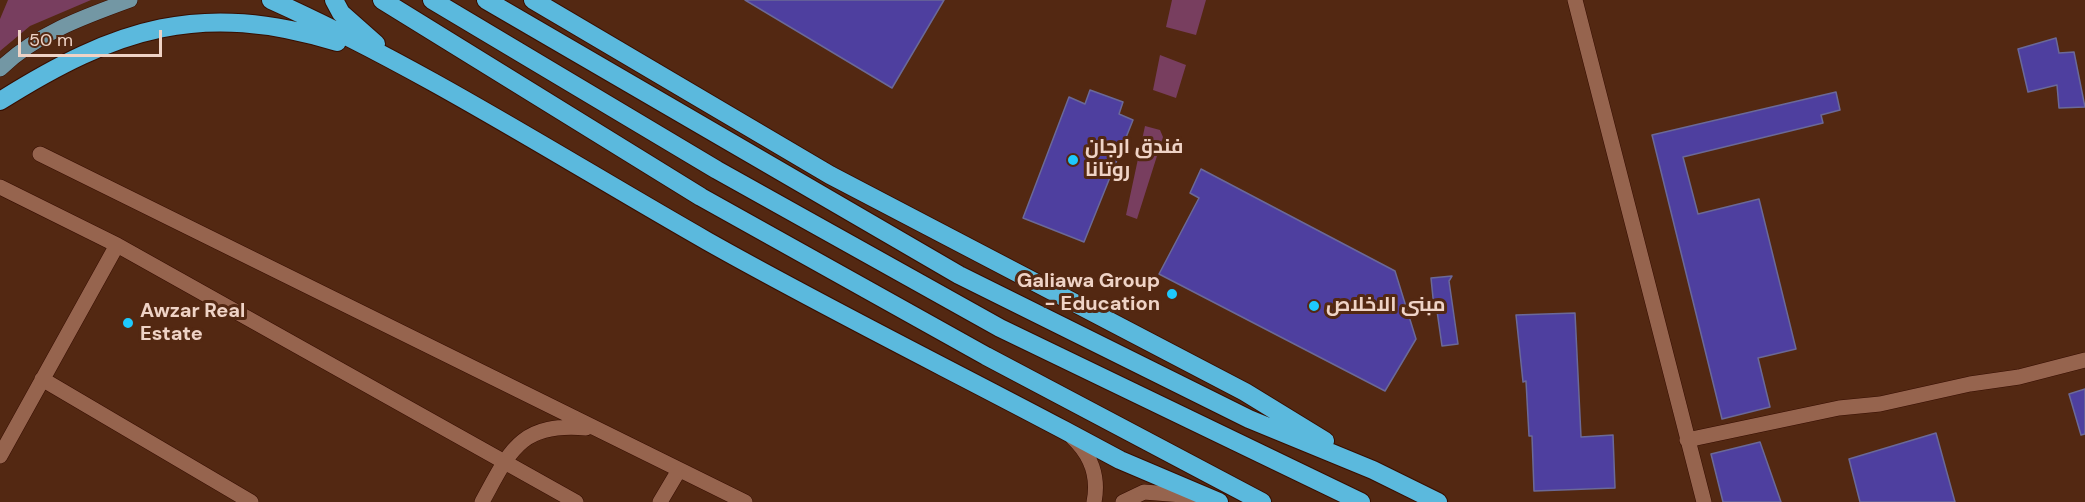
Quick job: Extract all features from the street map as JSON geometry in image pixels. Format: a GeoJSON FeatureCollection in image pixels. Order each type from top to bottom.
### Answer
{"type":"FeatureCollection","features":[{"type":"Feature","properties":{"kind":"highway"},"geometry":{"type":"LineString","coordinates":[[271,0],[413,72],[710,242],[1120,460],[1216,501]]}},
{"type":"Feature","properties":{"kind":"highway"},"geometry":{"type":"LineString","coordinates":[[334,0],[341,13],[413,72]]}},
{"type":"Feature","properties":{"kind":"highway"},"geometry":{"type":"LineString","coordinates":[[382,0],[701,197],[986,356],[1262,502]]}},
{"type":"Feature","properties":{"kind":"highway"},"geometry":{"type":"LineString","coordinates":[[432,0],[717,170],[1000,328],[1361,502]]}},
{"type":"Feature","properties":{"kind":"highway"},"geometry":{"type":"LineString","coordinates":[[486,0],[959,275],[1249,419],[1373,470],[1438,502]]}},
{"type":"Feature","properties":{"kind":"highway"},"geometry":{"type":"LineString","coordinates":[[533,0],[830,175],[1245,392],[1373,470]]}},
{"type":"Feature","properties":{"kind":"highway"},"geometry":{"type":"LineString","coordinates":[[0,101],[71,58],[125,34],[181,22],[210,20],[266,23],[315,34],[457,98]]}},
{"type":"Feature","properties":{"kind":"main road"},"geometry":{"type":"LineString","coordinates":[[0,69],[36,41],[74,20],[130,0]]}},
{"type":"Feature","properties":{"kind":"street"},"geometry":{"type":"LineString","coordinates":[[1575,0],[1704,502]]}},
{"type":"Feature","properties":{"kind":"street"},"geometry":{"type":"LineString","coordinates":[[40,154],[745,502]]}},
{"type":"Feature","properties":{"kind":"street"},"geometry":{"type":"LineString","coordinates":[[0,188],[117,245],[576,502]]}},
{"type":"Feature","properties":{"kind":"street"},"geometry":{"type":"LineString","coordinates":[[0,456],[117,245]]}},
{"type":"Feature","properties":{"kind":"street"},"geometry":{"type":"LineString","coordinates":[[1687,440],[1839,408],[1880,404],[1970,384],[2019,377],[2085,360]]}},
{"type":"Feature","properties":{"kind":"street"},"geometry":{"type":"LineString","coordinates":[[42,379],[251,502]]}},
{"type":"Feature","properties":{"kind":"street"},"geometry":{"type":"LineString","coordinates":[[482,502],[504,463],[521,440],[540,430],[562,426],[596,429]]}},
{"type":"Feature","properties":{"kind":"street"},"geometry":{"type":"LineString","coordinates":[[1064,430],[1085,450],[1091,462],[1095,474],[1094,502]]}},
{"type":"Feature","properties":{"kind":"street"},"geometry":{"type":"LineString","coordinates":[[660,502],[679,470]]}},
{"type":"Feature","properties":{"kind":"street"},"geometry":{"type":"LineString","coordinates":[[1123,502],[1144,492],[1165,492],[1216,501]]}},
{"type":"Feature","properties":{"kind":"shaded area"},"geometry":{"type":"Polygon","coordinates":[[[8,0],[91,0],[30,26],[0,51],[0,19],[8,0]]]}},
{"type":"Feature","properties":{"kind":"shaded area"},"geometry":{"type":"Polygon","coordinates":[[[1172,0],[1206,0],[1196,35],[1166,27],[1172,0]]]}},
{"type":"Feature","properties":{"kind":"shaded area"},"geometry":{"type":"Polygon","coordinates":[[[1160,55],[1186,65],[1176,98],[1153,90],[1160,55]]]}},
{"type":"Feature","properties":{"kind":"shaded area"},"geometry":{"type":"Polygon","coordinates":[[[1145,126],[1160,130],[1163,137],[1137,219],[1126,215],[1145,126]]]}},
{"type":"Feature","properties":{"kind":"building"},"geometry":{"type":"Polygon","coordinates":[[[745,0],[944,0],[892,88],[745,0]]]}},
{"type":"Feature","properties":{"kind":"building"},"geometry":{"type":"Polygon","coordinates":[[[2056,38],[2059,53],[2074,52],[2085,107],[2059,108],[2057,85],[2028,92],[2018,49],[2056,38]]]}},
{"type":"Feature","properties":{"kind":"building"},"geometry":{"type":"Polygon","coordinates":[[[1090,90],[1123,102],[1119,114],[1133,120],[1084,242],[1023,218],[1069,97],[1085,104],[1090,90]]]}},
{"type":"Feature","properties":{"kind":"building"},"geometry":{"type":"Polygon","coordinates":[[[1836,92],[1840,110],[1821,115],[1823,123],[1683,157],[1698,214],[1759,199],[1796,349],[1758,358],[1770,407],[1722,419],[1652,135],[1836,92]]]}},
{"type":"Feature","properties":{"kind":"building","name":"مبنى الاخلاص"},"geometry":{"type":"Polygon","coordinates":[[[1201,169],[1395,271],[1416,339],[1385,391],[1159,274],[1199,198],[1190,193],[1201,169]]]}},
{"type":"Feature","properties":{"kind":"building"},"geometry":{"type":"Polygon","coordinates":[[[1452,276],[1449,281],[1458,344],[1442,346],[1436,304],[1434,308],[1431,278],[1452,276]]]}},
{"type":"Feature","properties":{"kind":"building"},"geometry":{"type":"Polygon","coordinates":[[[1575,313],[1581,437],[1613,435],[1615,488],[1534,491],[1532,436],[1529,436],[1526,381],[1523,382],[1516,315],[1575,313]]]}},
{"type":"Feature","properties":{"kind":"building"},"geometry":{"type":"Polygon","coordinates":[[[2085,389],[2085,434],[2081,435],[2069,394],[2085,389]]]}},
{"type":"Feature","properties":{"kind":"building"},"geometry":{"type":"Polygon","coordinates":[[[1936,433],[1955,502],[1860,502],[1849,459],[1936,433]]]}},
{"type":"Feature","properties":{"kind":"building"},"geometry":{"type":"Polygon","coordinates":[[[1760,442],[1781,502],[1723,502],[1711,454],[1760,442]]]}},
{"type":"Feature","properties":{"kind":"place","name":"فندق ارجان روتانا"},"geometry":{"type":"Point","coordinates":[1073,160]}},
{"type":"Feature","properties":{"kind":"place","name":"Galiawa Group - Education"},"geometry":{"type":"Point","coordinates":[1172,294]}},
{"type":"Feature","properties":{"kind":"place","name":"مبنى الاخلاص"},"geometry":{"type":"Point","coordinates":[1314,306]}},
{"type":"Feature","properties":{"kind":"place","name":"Awzar Real Estate"},"geometry":{"type":"Point","coordinates":[128,323]}}]}
